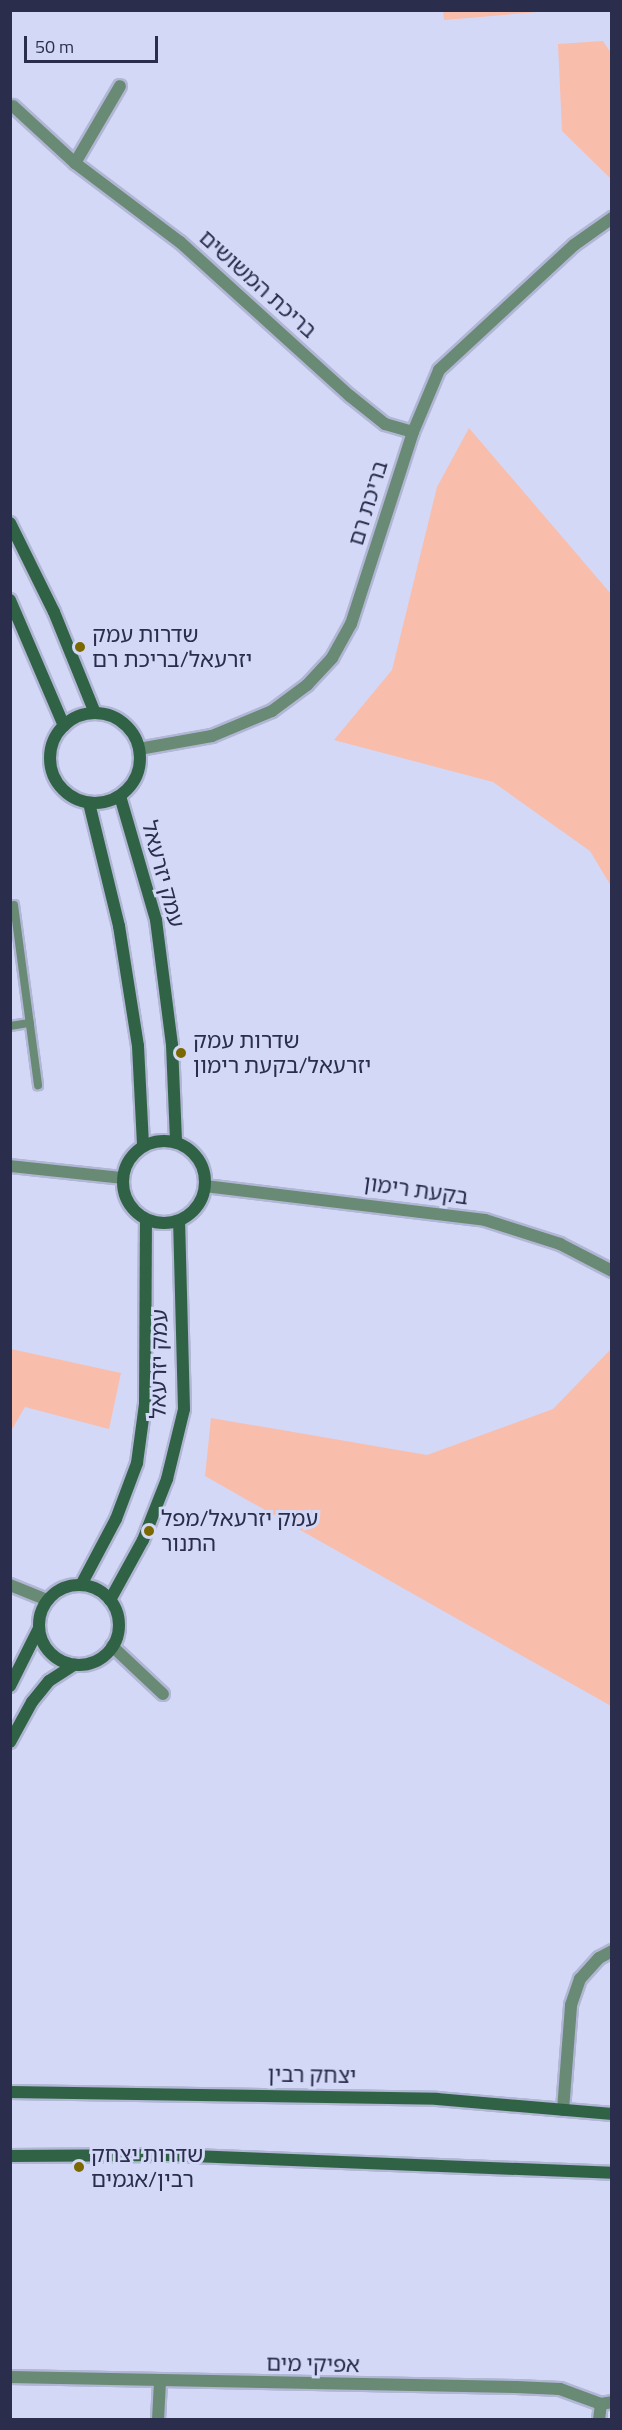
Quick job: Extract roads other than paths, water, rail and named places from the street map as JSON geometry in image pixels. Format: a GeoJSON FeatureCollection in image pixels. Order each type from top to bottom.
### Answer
{"type":"FeatureCollection","features":[{"type":"Feature","properties":{"kind":"main road"},"geometry":{"type":"LineString","coordinates":[[10,523],[54,612],[95,713]]}},
{"type":"Feature","properties":{"kind":"main road"},"geometry":{"type":"LineString","coordinates":[[10,600],[64,726]]}},
{"type":"Feature","properties":{"kind":"main road"},"geometry":{"type":"LineString","coordinates":[[95,713],[118,720],[128,728],[139,749],[137,775],[120,796],[89,803],[66,793],[52,772],[52,747],[64,726],[79,717],[95,713]]}},
{"type":"Feature","properties":{"kind":"main road","name":"עמק יזרעאל"},"geometry":{"type":"LineString","coordinates":[[120,796],[156,920],[172,1045],[177,1142]]}},
{"type":"Feature","properties":{"kind":"main road"},"geometry":{"type":"LineString","coordinates":[[89,803],[119,926],[138,1046],[143,1146]]}},
{"type":"Feature","properties":{"kind":"main road"},"geometry":{"type":"LineString","coordinates":[[160,1140],[177,1142],[198,1159],[205,1186],[197,1207],[179,1221],[162,1224],[146,1220],[125,1198],[122,1178],[129,1159],[143,1146],[160,1140]]}},
{"type":"Feature","properties":{"kind":"main road","name":"עמק יזרעאל"},"geometry":{"type":"LineString","coordinates":[[81,1585],[116,1519],[137,1463],[145,1404],[146,1220]]}},
{"type":"Feature","properties":{"kind":"main road","name":"עמק יזרעאל"},"geometry":{"type":"LineString","coordinates":[[110,1600],[143,1540],[167,1479],[184,1409],[179,1221]]}},
{"type":"Feature","properties":{"kind":"main road"},"geometry":{"type":"LineString","coordinates":[[10,1686],[39,1628],[47,1600],[62,1588],[81,1585],[97,1590],[110,1600],[118,1618],[112,1646],[96,1661],[74,1665],[49,1681],[32,1702],[10,1742]]}},
{"type":"Feature","properties":{"kind":"main road"},"geometry":{"type":"LineString","coordinates":[[39,1628],[50,1652],[74,1665]]}},
{"type":"Feature","properties":{"kind":"main road","name":"יצחק רבין"},"geometry":{"type":"LineString","coordinates":[[10,2092],[437,2099],[612,2114]]}},
{"type":"Feature","properties":{"kind":"main road"},"geometry":{"type":"LineString","coordinates":[[10,2156],[180,2155],[612,2173]]}},
{"type":"Feature","properties":{"kind":"street"},"geometry":{"type":"LineString","coordinates":[[75,163],[120,86]]}},
{"type":"Feature","properties":{"kind":"street","name":"בריכת המשושים"},"geometry":{"type":"LineString","coordinates":[[12,106],[75,163],[180,242],[385,424],[412,432]]}},
{"type":"Feature","properties":{"kind":"street","name":"בריכת רם"},"geometry":{"type":"LineString","coordinates":[[139,749],[212,736],[272,711],[307,685],[332,658],[351,624],[412,432],[439,370],[574,245],[612,218]]}},
{"type":"Feature","properties":{"kind":"street"},"geometry":{"type":"LineString","coordinates":[[10,1166],[122,1178]]}},
{"type":"Feature","properties":{"kind":"street","name":"בקעת רימון"},"geometry":{"type":"LineString","coordinates":[[205,1186],[484,1220],[560,1244],[612,1271]]}},
{"type":"Feature","properties":{"kind":"street"},"geometry":{"type":"LineString","coordinates":[[10,1586],[47,1600]]}},
{"type":"Feature","properties":{"kind":"street"},"geometry":{"type":"LineString","coordinates":[[112,1646],[162,1694]]}},
{"type":"Feature","properties":{"kind":"street"},"geometry":{"type":"LineString","coordinates":[[563,2110],[571,2006],[580,1979],[599,1958],[612,1951]]}},
{"type":"Feature","properties":{"kind":"street","name":"אפיקי מים"},"geometry":{"type":"LineString","coordinates":[[10,2377],[160,2383],[549,2388],[606,2403]]}},
{"type":"Feature","properties":{"kind":"street"},"geometry":{"type":"LineString","coordinates":[[158,2420],[160,2383]]}},
{"type":"Feature","properties":{"kind":"street"},"geometry":{"type":"LineString","coordinates":[[599,2420],[606,2403]]}},
{"type":"Feature","properties":{"kind":"lane"},"geometry":{"type":"LineString","coordinates":[[14,905],[38,1084]]}},
{"type":"Feature","properties":{"kind":"lane"},"geometry":{"type":"LineString","coordinates":[[10,1026],[30,1023]]}},
{"type":"Feature","properties":{"kind":"place","name":"שדרות עמק יזרעאל/בריכת רם"},"geometry":{"type":"Point","coordinates":[80,647]}},
{"type":"Feature","properties":{"kind":"place","name":"שדרות עמק יזרעאל/בקעת רימון"},"geometry":{"type":"Point","coordinates":[181,1053]}},
{"type":"Feature","properties":{"kind":"place","name":"עמק יזרעאל/מפל התנור"},"geometry":{"type":"Point","coordinates":[149,1531]}},
{"type":"Feature","properties":{"kind":"place","name":"שדרות יצחק רבין/אגמים"},"geometry":{"type":"Point","coordinates":[79,2167]}}]}
